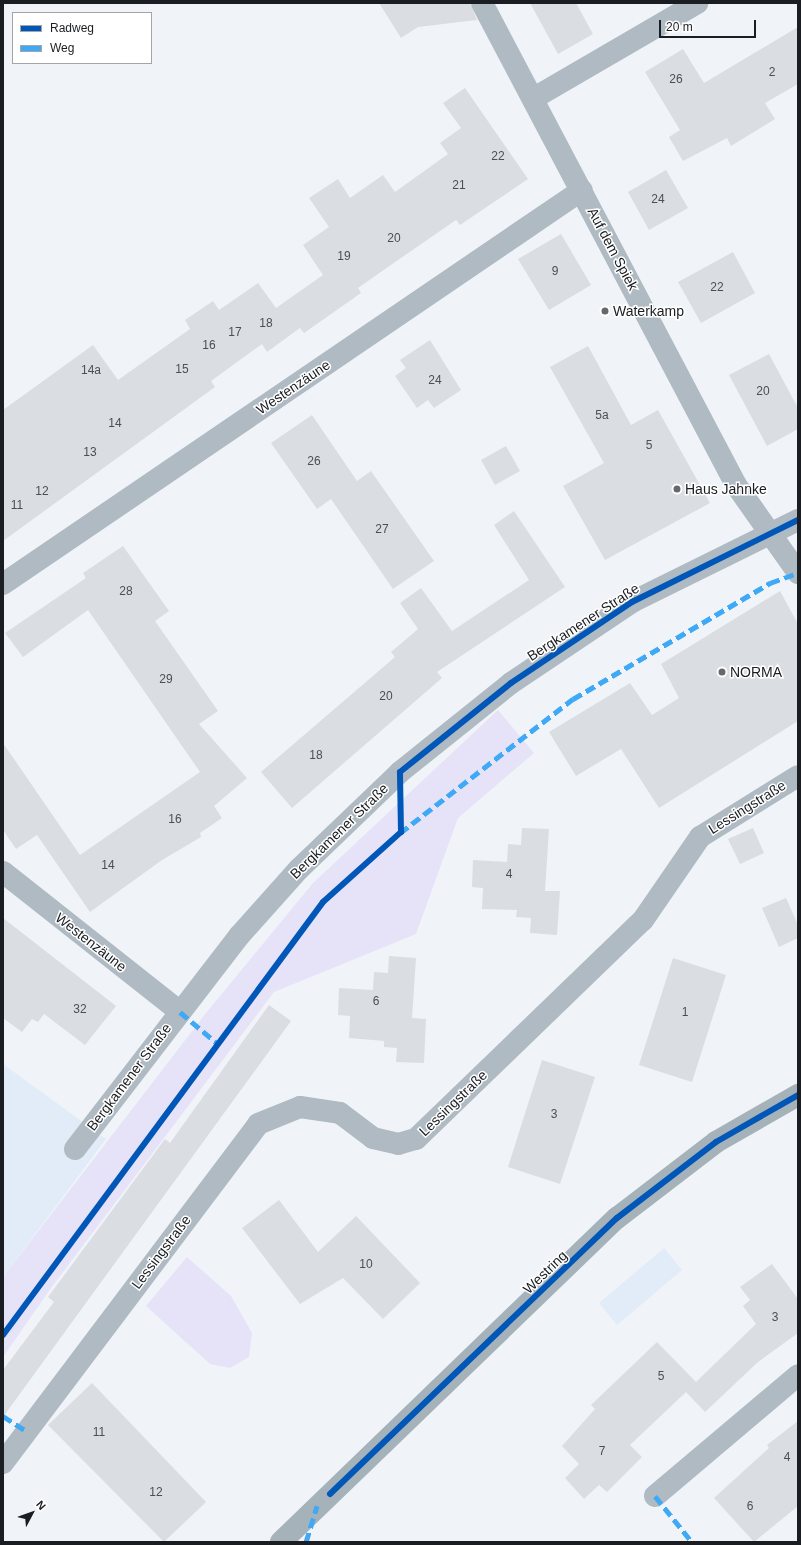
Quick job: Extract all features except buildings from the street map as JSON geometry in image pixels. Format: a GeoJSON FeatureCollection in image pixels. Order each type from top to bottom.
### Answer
{"type":"FeatureCollection","features":[{"type":"Feature","properties":{"kind":"main road","name":"Westring"},"geometry":{"type":"LineString","coordinates":[[281,1542],[617,1218],[716,1142],[798,1095]]}},
{"type":"Feature","properties":{"kind":"street","name":"Auf dem Spiek"},"geometry":{"type":"LineString","coordinates":[[482,3],[534,98],[736,485],[798,573]]}},
{"type":"Feature","properties":{"kind":"street"},"geometry":{"type":"LineString","coordinates":[[534,98],[697,3]]}},
{"type":"Feature","properties":{"kind":"street","name":"Westenzäune"},"geometry":{"type":"LineString","coordinates":[[3,584],[582,190]]}},
{"type":"Feature","properties":{"kind":"street","name":"Bergkamener Straße"},"geometry":{"type":"LineString","coordinates":[[75,1149],[180,1012],[298,869],[400,772],[512,683],[632,602],[798,520]]}},
{"type":"Feature","properties":{"kind":"street","name":"Lessingstraße"},"geometry":{"type":"LineString","coordinates":[[3,1463],[258,1124],[300,1107],[340,1114],[373,1138],[398,1144],[416,1139],[643,920],[700,837],[798,776]]}},
{"type":"Feature","properties":{"kind":"street","name":"Westenzäune"},"geometry":{"type":"LineString","coordinates":[[3,872],[180,1012]]}},
{"type":"Feature","properties":{"kind":"street"},"geometry":{"type":"LineString","coordinates":[[655,1496],[798,1375]]}},
{"type":"Feature","properties":{"kind":"shaded area"},"geometry":{"type":"Polygon","coordinates":[[[498,710],[534,753],[458,818],[416,934],[274,992],[51,1288],[3,1357],[3,1277],[206,1013],[313,883],[498,710]]]}},
{"type":"Feature","properties":{"kind":"shaded area"},"geometry":{"type":"Polygon","coordinates":[[[3,1064],[106,1139],[3,1277],[3,1064]]]}},
{"type":"Feature","properties":{"kind":"shaded area"},"geometry":{"type":"Polygon","coordinates":[[[664,1248],[682,1270],[617,1325],[599,1303],[664,1248]]]}},
{"type":"Feature","properties":{"kind":"shaded area"},"geometry":{"type":"Polygon","coordinates":[[[187,1257],[231,1296],[252,1333],[249,1357],[230,1368],[210,1364],[146,1306],[187,1257]]]}},
{"type":"Feature","properties":{"kind":"marked path"},"geometry":{"type":"LineString","coordinates":[[400,833],[573,699],[770,583],[798,573]]}},
{"type":"Feature","properties":{"kind":"marked path"},"geometry":{"type":"LineString","coordinates":[[180,1012],[218,1044]]}},
{"type":"Feature","properties":{"kind":"marked path"},"geometry":{"type":"LineString","coordinates":[[3,1416],[26,1431]]}},
{"type":"Feature","properties":{"kind":"marked path"},"geometry":{"type":"LineString","coordinates":[[655,1496],[692,1542]]}},
{"type":"Feature","properties":{"kind":"marked path"},"geometry":{"type":"LineString","coordinates":[[306,1542],[317,1506]]}},
{"type":"Feature","properties":{"kind":"cycle path"},"geometry":{"type":"LineString","coordinates":[[3,1335],[323,902],[401,832],[400,772],[511,683],[632,602],[798,520]]}},
{"type":"Feature","properties":{"kind":"cycle path"},"geometry":{"type":"LineString","coordinates":[[330,1494],[617,1218],[716,1142],[798,1095]]}},
{"type":"Feature","properties":{"kind":"place","name":"Waterkamp"},"geometry":{"type":"Point","coordinates":[605,311]}},
{"type":"Feature","properties":{"kind":"place","name":"Haus Jahnke"},"geometry":{"type":"Point","coordinates":[677,489]}},
{"type":"Feature","properties":{"kind":"place","name":"NORMA"},"geometry":{"type":"Point","coordinates":[722,672]}}]}
